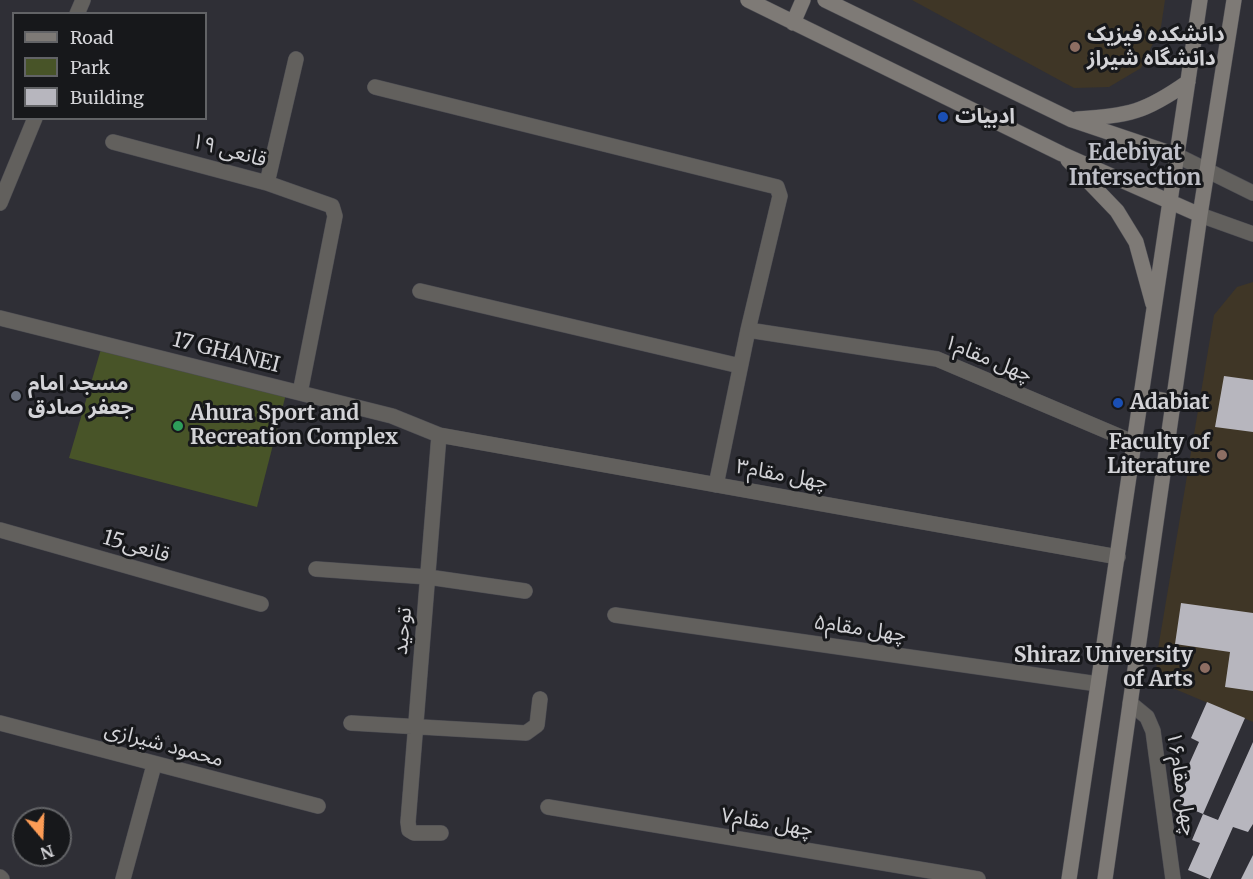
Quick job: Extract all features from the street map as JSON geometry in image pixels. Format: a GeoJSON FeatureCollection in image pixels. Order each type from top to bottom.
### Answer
{"type":"FeatureCollection","features":[{"type":"Feature","properties":{"kind":"main road"},"geometry":{"type":"LineString","coordinates":[[748,0],[1062,154],[1200,215]]}},
{"type":"Feature","properties":{"kind":"main road"},"geometry":{"type":"LineString","coordinates":[[793,23],[803,0]]}},
{"type":"Feature","properties":{"kind":"main road"},"geometry":{"type":"LineString","coordinates":[[825,0],[1072,120],[1176,155]]}},
{"type":"Feature","properties":{"kind":"main road"},"geometry":{"type":"LineString","coordinates":[[1069,879],[1200,0]]}},
{"type":"Feature","properties":{"kind":"main road"},"geometry":{"type":"LineString","coordinates":[[1105,879],[1200,215],[1234,0]]}},
{"type":"Feature","properties":{"kind":"main road"},"geometry":{"type":"LineString","coordinates":[[1072,120],[1126,115],[1156,105],[1188,82]]}},
{"type":"Feature","properties":{"kind":"main road"},"geometry":{"type":"LineString","coordinates":[[1062,154],[1117,211],[1130,231],[1136,242],[1155,308]]}},
{"type":"Feature","properties":{"kind":"main road"},"geometry":{"type":"LineString","coordinates":[[1142,396],[1173,402]]}},
{"type":"Feature","properties":{"kind":"street"},"geometry":{"type":"LineString","coordinates":[[267,183],[296,59]]}},
{"type":"Feature","properties":{"kind":"street"},"geometry":{"type":"LineString","coordinates":[[375,87],[777,187],[780,196],[740,366],[716,485]]}},
{"type":"Feature","properties":{"kind":"street"},"geometry":{"type":"LineString","coordinates":[[0,203],[34,120]]}},
{"type":"Feature","properties":{"kind":"street","name":"قانعی ۱۹"},"geometry":{"type":"LineString","coordinates":[[113,141],[267,183],[332,206],[335,216],[300,393]]}},
{"type":"Feature","properties":{"kind":"street"},"geometry":{"type":"LineString","coordinates":[[1176,155],[1253,193]]}},
{"type":"Feature","properties":{"kind":"street"},"geometry":{"type":"LineString","coordinates":[[1200,215],[1253,234]]}},
{"type":"Feature","properties":{"kind":"street"},"geometry":{"type":"LineString","coordinates":[[420,291],[740,366]]}},
{"type":"Feature","properties":{"kind":"street","name":"17 GHANEI"},"geometry":{"type":"LineString","coordinates":[[0,318],[392,416],[439,435]]}},
{"type":"Feature","properties":{"kind":"street","name":"چهل مقام۱"},"geometry":{"type":"LineString","coordinates":[[748,330],[938,359],[1135,443]]}},
{"type":"Feature","properties":{"kind":"street","name":"چهل مقام۳"},"geometry":{"type":"LineString","coordinates":[[439,435],[1118,557]]}},
{"type":"Feature","properties":{"kind":"street","name":"توحید"},"geometry":{"type":"LineString","coordinates":[[439,435],[408,822],[409,830],[414,833],[441,833]]}},
{"type":"Feature","properties":{"kind":"street","name":"15قانعی"},"geometry":{"type":"LineString","coordinates":[[0,530],[261,603]]}},
{"type":"Feature","properties":{"kind":"street"},"geometry":{"type":"LineString","coordinates":[[316,569],[428,577],[525,591]]}},
{"type":"Feature","properties":{"kind":"street","name":"چهل مقام۵"},"geometry":{"type":"LineString","coordinates":[[615,615],[1098,684]]}},
{"type":"Feature","properties":{"kind":"street"},"geometry":{"type":"LineString","coordinates":[[351,723],[526,733],[537,725],[540,699]]}},
{"type":"Feature","properties":{"kind":"street","name":"چهل مقام۱۶"},"geometry":{"type":"LineString","coordinates":[[1130,703],[1147,717],[1153,731],[1173,879]]}},
{"type":"Feature","properties":{"kind":"street","name":"محمود شیرازی"},"geometry":{"type":"LineString","coordinates":[[0,723],[318,806]]}},
{"type":"Feature","properties":{"kind":"street"},"geometry":{"type":"LineString","coordinates":[[123,879],[154,765]]}},
{"type":"Feature","properties":{"kind":"street","name":"چهل مقام۷"},"geometry":{"type":"LineString","coordinates":[[548,807],[978,879]]}},
{"type":"Feature","properties":{"kind":"shaded area","name":"دانشکده فیزیک دانشگاه شیراز"},"geometry":{"type":"Polygon","coordinates":[[[912,0],[1165,0],[1161,27],[1141,68],[1109,87],[1074,88],[912,0]]]}},
{"type":"Feature","properties":{"kind":"shaded area","name":"Faculty of Literature"},"geometry":{"type":"Polygon","coordinates":[[[1253,282],[1253,722],[1156,681],[1157,655],[1214,315],[1237,287],[1253,282]]]}},
{"type":"Feature","properties":{"kind":"green space","name":"Ahura Sport and Recreation Complex"},"geometry":{"type":"Polygon","coordinates":[[[101,349],[286,394],[257,507],[69,458],[101,349]]]}},
{"type":"Feature","properties":{"kind":"building"},"geometry":{"type":"Polygon","coordinates":[[[1224,376],[1253,380],[1253,432],[1215,427],[1224,376]]]}},
{"type":"Feature","properties":{"kind":"building"},"geometry":{"type":"Polygon","coordinates":[[[1181,603],[1253,613],[1253,691],[1225,687],[1230,652],[1175,644],[1181,603]]]}},
{"type":"Feature","properties":{"kind":"building"},"geometry":{"type":"Polygon","coordinates":[[[1207,702],[1245,718],[1203,814],[1177,803],[1189,775],[1185,773],[1199,742],[1191,738],[1207,702]]]}},
{"type":"Feature","properties":{"kind":"building"},"geometry":{"type":"Polygon","coordinates":[[[1253,742],[1253,824],[1248,832],[1233,827],[1210,879],[1188,870],[1200,843],[1192,840],[1203,814],[1218,820],[1253,742]]]}},
{"type":"Feature","properties":{"kind":"building"},"geometry":{"type":"Polygon","coordinates":[[[1253,855],[1253,879],[1241,879],[1253,855]]]}},
{"type":"Feature","properties":{"kind":"place","name":"دانشکده فیزیک دانشگاه شیراز"},"geometry":{"type":"Point","coordinates":[1075,47]}},
{"type":"Feature","properties":{"kind":"place","name":"ادبیات"},"geometry":{"type":"Point","coordinates":[943,117]}},
{"type":"Feature","properties":{"kind":"place","name":"مسجد امام جعفر صادق"},"geometry":{"type":"Point","coordinates":[16,396]}},
{"type":"Feature","properties":{"kind":"place","name":"Adabiat"},"geometry":{"type":"Point","coordinates":[1118,403]}},
{"type":"Feature","properties":{"kind":"place","name":"Ahura Sport and Recreation Complex"},"geometry":{"type":"Point","coordinates":[178,426]}},
{"type":"Feature","properties":{"kind":"place","name":"Faculty of Literature"},"geometry":{"type":"Point","coordinates":[1222,455]}},
{"type":"Feature","properties":{"kind":"place","name":"Shiraz University of Arts"},"geometry":{"type":"Point","coordinates":[1205,668]}},
{"type":"Feature","properties":{"kind":"district","name":"Edebiyat Intersection"},"geometry":{"type":"Point","coordinates":[1135,166]}}]}
